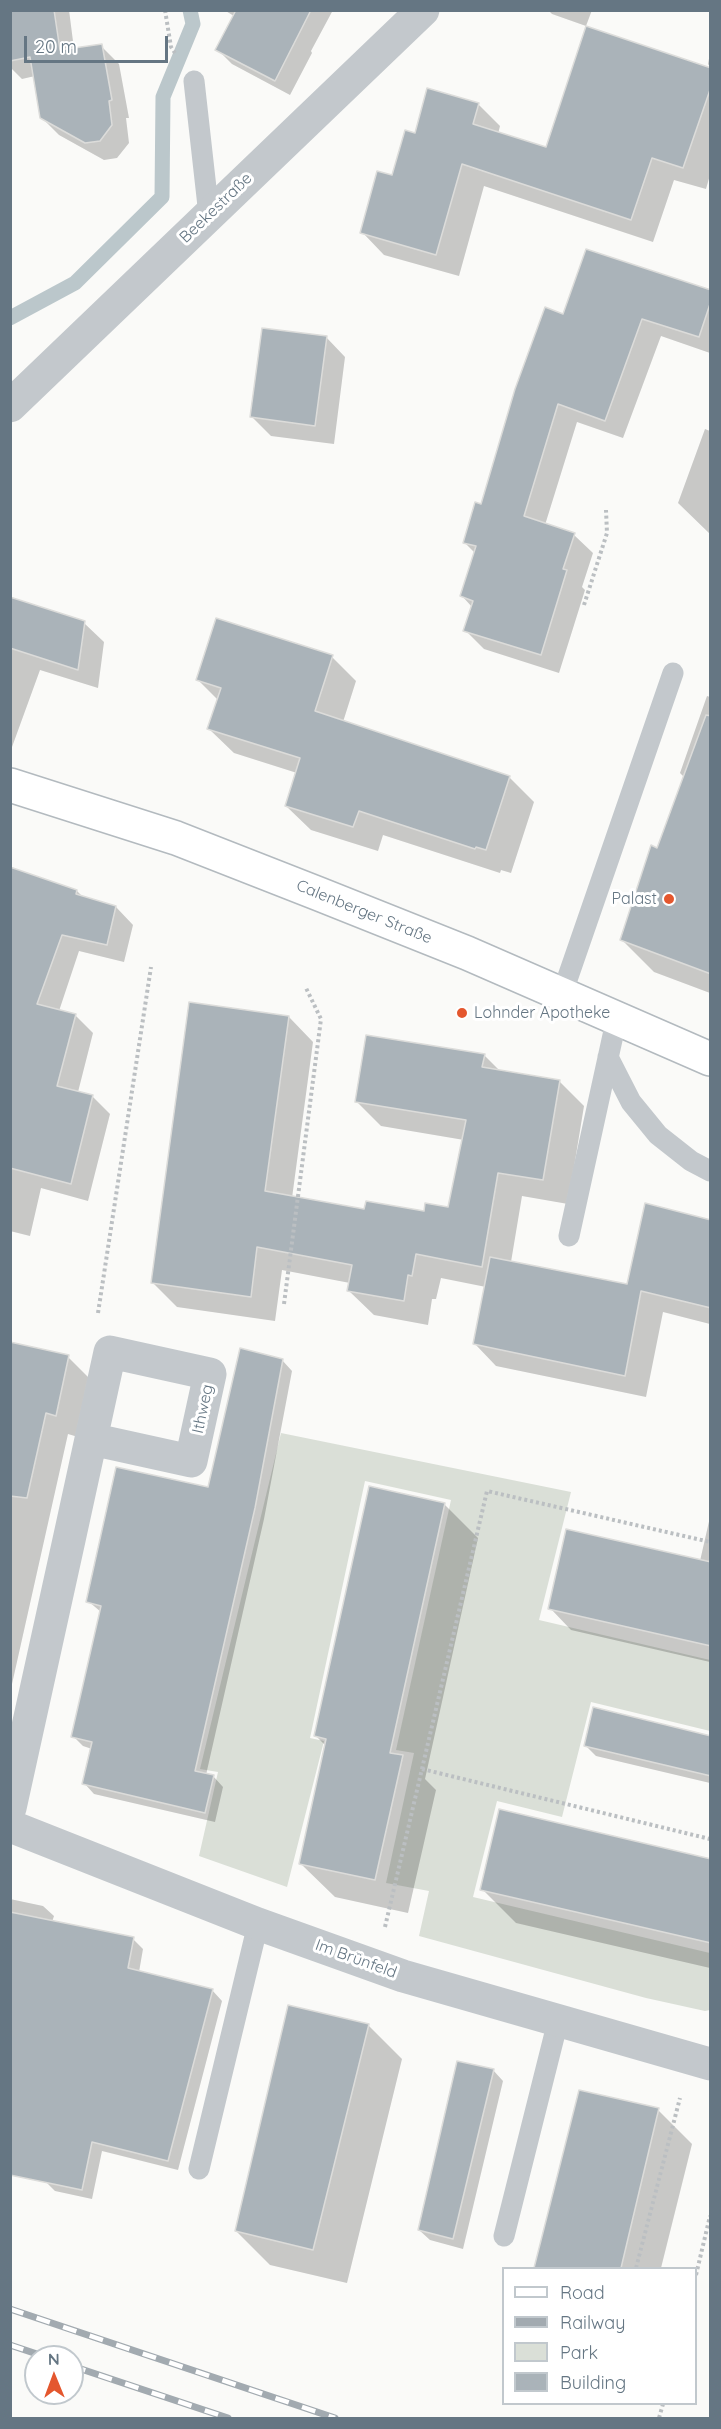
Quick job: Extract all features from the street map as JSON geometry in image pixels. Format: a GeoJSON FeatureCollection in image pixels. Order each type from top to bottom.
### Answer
{"type":"FeatureCollection","features":[{"type":"Feature","properties":{"kind":"street","name":"Beekestraße"},"geometry":{"type":"LineString","coordinates":[[10,406],[423,10]]}},
{"type":"Feature","properties":{"kind":"street","name":"Calenberger Straße"},"geometry":{"type":"LineString","coordinates":[[10,785],[176,838],[466,953],[711,1059]]}},
{"type":"Feature","properties":{"kind":"street"},"geometry":{"type":"LineString","coordinates":[[10,1808],[110,1352]]}},
{"type":"Feature","properties":{"kind":"street","name":"Ithweg"},"geometry":{"type":"LineString","coordinates":[[91,1439],[191,1461],[208,1385],[210,1374],[110,1352]]}},
{"type":"Feature","properties":{"kind":"street","name":"Im Brünfeld"},"geometry":{"type":"LineString","coordinates":[[10,1826],[258,1924],[376,1966],[700,2061]]}},
{"type":"Feature","properties":{"kind":"lane"},"geometry":{"type":"LineString","coordinates":[[194,81],[209,215]]}},
{"type":"Feature","properties":{"kind":"lane"},"geometry":{"type":"LineString","coordinates":[[562,994],[673,673]]}},
{"type":"Feature","properties":{"kind":"lane"},"geometry":{"type":"LineString","coordinates":[[569,1236],[617,1017]]}},
{"type":"Feature","properties":{"kind":"lane"},"geometry":{"type":"LineString","coordinates":[[608,1057],[631,1102],[658,1135],[691,1161],[711,1171]]}},
{"type":"Feature","properties":{"kind":"lane"},"geometry":{"type":"LineString","coordinates":[[199,2169],[258,1924]]}},
{"type":"Feature","properties":{"kind":"lane"},"geometry":{"type":"LineString","coordinates":[[504,2236],[558,2020]]}},
{"type":"Feature","properties":{"kind":"path"},"geometry":{"type":"LineString","coordinates":[[165,10],[171,47]]}},
{"type":"Feature","properties":{"kind":"path"},"geometry":{"type":"LineString","coordinates":[[584,605],[607,533],[606,510]]}},
{"type":"Feature","properties":{"kind":"path"},"geometry":{"type":"LineString","coordinates":[[110,1352],[98,1313],[151,967]]}},
{"type":"Feature","properties":{"kind":"path"},"geometry":{"type":"LineString","coordinates":[[284,1304],[321,1018],[306,988]]}},
{"type":"Feature","properties":{"kind":"path"},"geometry":{"type":"LineString","coordinates":[[376,1966],[487,1491],[711,1542]]}},
{"type":"Feature","properties":{"kind":"path"},"geometry":{"type":"LineString","coordinates":[[422,1769],[711,1839]]}},
{"type":"Feature","properties":{"kind":"path"},"geometry":{"type":"LineString","coordinates":[[636,2267],[700,2061]]}},
{"type":"Feature","properties":{"kind":"path"},"geometry":{"type":"LineString","coordinates":[[697,2271],[711,2216]]}},
{"type":"Feature","properties":{"kind":"green space"},"geometry":{"type":"Polygon","coordinates":[[[281,1433],[571,1492],[539,1620],[710,1660],[710,1731],[591,1702],[562,1817],[497,1801],[473,1897],[710,1953],[710,2010],[705,2011],[646,1998],[419,1936],[429,1891],[386,1883],[414,1753],[396,1750],[451,1500],[365,1481],[310,1738],[324,1741],[287,1887],[199,1856],[218,1772],[200,1769],[281,1433]]]}},
{"type":"Feature","properties":{"kind":"building"},"geometry":{"type":"Polygon","coordinates":[[[10,10],[54,10],[60,50],[102,44],[112,100],[109,101],[112,125],[100,141],[85,143],[40,118],[30,57],[10,61],[10,10]]]}},
{"type":"Feature","properties":{"kind":"building"},"geometry":{"type":"Polygon","coordinates":[[[236,10],[311,10],[275,81],[215,50],[236,10]]]}},
{"type":"Feature","properties":{"kind":"building"},"geometry":{"type":"Polygon","coordinates":[[[586,26],[711,68],[711,87],[683,168],[652,158],[631,220],[462,164],[436,255],[360,233],[377,171],[392,175],[405,130],[415,133],[427,88],[479,103],[473,124],[546,147],[586,26]]]}},
{"type":"Feature","properties":{"kind":"building"},"geometry":{"type":"Polygon","coordinates":[[[586,249],[711,290],[711,301],[699,337],[642,319],[605,421],[558,404],[524,516],[575,533],[563,569],[567,570],[541,655],[463,631],[473,601],[460,596],[476,546],[463,543],[475,502],[481,504],[515,389],[545,307],[563,314],[586,249]]]}},
{"type":"Feature","properties":{"kind":"building"},"geometry":{"type":"Polygon","coordinates":[[[262,328],[327,336],[315,426],[250,417],[262,328]]]}},
{"type":"Feature","properties":{"kind":"building"},"geometry":{"type":"Polygon","coordinates":[[[10,597],[85,621],[78,670],[10,648],[10,597]]]}},
{"type":"Feature","properties":{"kind":"building"},"geometry":{"type":"Polygon","coordinates":[[[216,618],[333,655],[315,711],[510,776],[486,850],[476,847],[475,849],[359,811],[353,827],[285,806],[300,758],[207,729],[221,688],[196,680],[216,618]]]}},
{"type":"Feature","properties":{"kind":"building"},"geometry":{"type":"Polygon","coordinates":[[[706,715],[711,716],[711,974],[620,940],[651,845],[657,848],[706,715]]]}},
{"type":"Feature","properties":{"kind":"building"},"geometry":{"type":"Polygon","coordinates":[[[10,867],[77,890],[76,894],[116,906],[107,945],[62,935],[37,1004],[76,1014],[57,1086],[93,1095],[71,1184],[10,1168],[10,867]]]}},
{"type":"Feature","properties":{"kind":"building"},"geometry":{"type":"Polygon","coordinates":[[[189,1002],[289,1016],[265,1191],[364,1209],[366,1201],[424,1211],[425,1203],[448,1207],[466,1120],[355,1102],[366,1035],[485,1054],[482,1067],[560,1080],[543,1180],[498,1173],[482,1267],[416,1254],[412,1276],[408,1275],[404,1301],[347,1291],[352,1265],[257,1247],[251,1297],[151,1283],[189,1002]]]}},
{"type":"Feature","properties":{"kind":"building"},"geometry":{"type":"Polygon","coordinates":[[[645,1203],[711,1220],[711,1308],[641,1291],[625,1376],[473,1344],[490,1257],[627,1284],[645,1203]]]}},
{"type":"Feature","properties":{"kind":"building"},"geometry":{"type":"Polygon","coordinates":[[[10,1342],[69,1355],[56,1416],[46,1413],[27,1498],[10,1496],[10,1342]]]}},
{"type":"Feature","properties":{"kind":"building"},"geometry":{"type":"Polygon","coordinates":[[[240,1348],[283,1359],[255,1508],[195,1771],[214,1775],[205,1813],[82,1784],[92,1742],[71,1737],[101,1606],[86,1602],[116,1467],[208,1487],[240,1348]]]}},
{"type":"Feature","properties":{"kind":"building"},"geometry":{"type":"Polygon","coordinates":[[[369,1486],[445,1503],[390,1753],[403,1755],[375,1880],[299,1864],[326,1739],[314,1736],[369,1486]]]}},
{"type":"Feature","properties":{"kind":"building"},"geometry":{"type":"Polygon","coordinates":[[[566,1529],[711,1562],[711,1646],[548,1609],[566,1529]]]}},
{"type":"Feature","properties":{"kind":"building"},"geometry":{"type":"Polygon","coordinates":[[[593,1707],[711,1736],[711,1776],[584,1746],[593,1707]]]}},
{"type":"Feature","properties":{"kind":"building"},"geometry":{"type":"Polygon","coordinates":[[[499,1809],[711,1859],[711,1943],[480,1890],[499,1809]]]}},
{"type":"Feature","properties":{"kind":"building"},"geometry":{"type":"Polygon","coordinates":[[[10,1912],[134,1937],[128,1968],[213,1989],[168,2161],[92,2142],[82,2190],[10,2175],[10,1912]]]}},
{"type":"Feature","properties":{"kind":"building"},"geometry":{"type":"Polygon","coordinates":[[[288,2005],[369,2024],[313,2250],[235,2231],[288,2005]]]}},
{"type":"Feature","properties":{"kind":"building"},"geometry":{"type":"Polygon","coordinates":[[[457,2061],[494,2069],[453,2239],[418,2230],[457,2061]]]}},
{"type":"Feature","properties":{"kind":"building"},"geometry":{"type":"Polygon","coordinates":[[[579,2090],[659,2108],[621,2267],[534,2267],[579,2090]]]}},
{"type":"Feature","properties":{"kind":"waterway"},"geometry":{"type":"LineString","coordinates":[[10,318],[75,283],[162,197],[163,97],[193,24],[190,10]]}},
{"type":"Feature","properties":{"kind":"railway"},"geometry":{"type":"LineString","coordinates":[[10,2309],[335,2418]]}},
{"type":"Feature","properties":{"kind":"railway"},"geometry":{"type":"LineString","coordinates":[[10,2345],[24,2350]]}},
{"type":"Feature","properties":{"kind":"railway"},"geometry":{"type":"LineString","coordinates":[[84,2370],[228,2418]]}},
{"type":"Feature","properties":{"kind":"place","name":"Palast"},"geometry":{"type":"Point","coordinates":[669,899]}},
{"type":"Feature","properties":{"kind":"place","name":"Lohnder Apotheke"},"geometry":{"type":"Point","coordinates":[462,1013]}}]}
